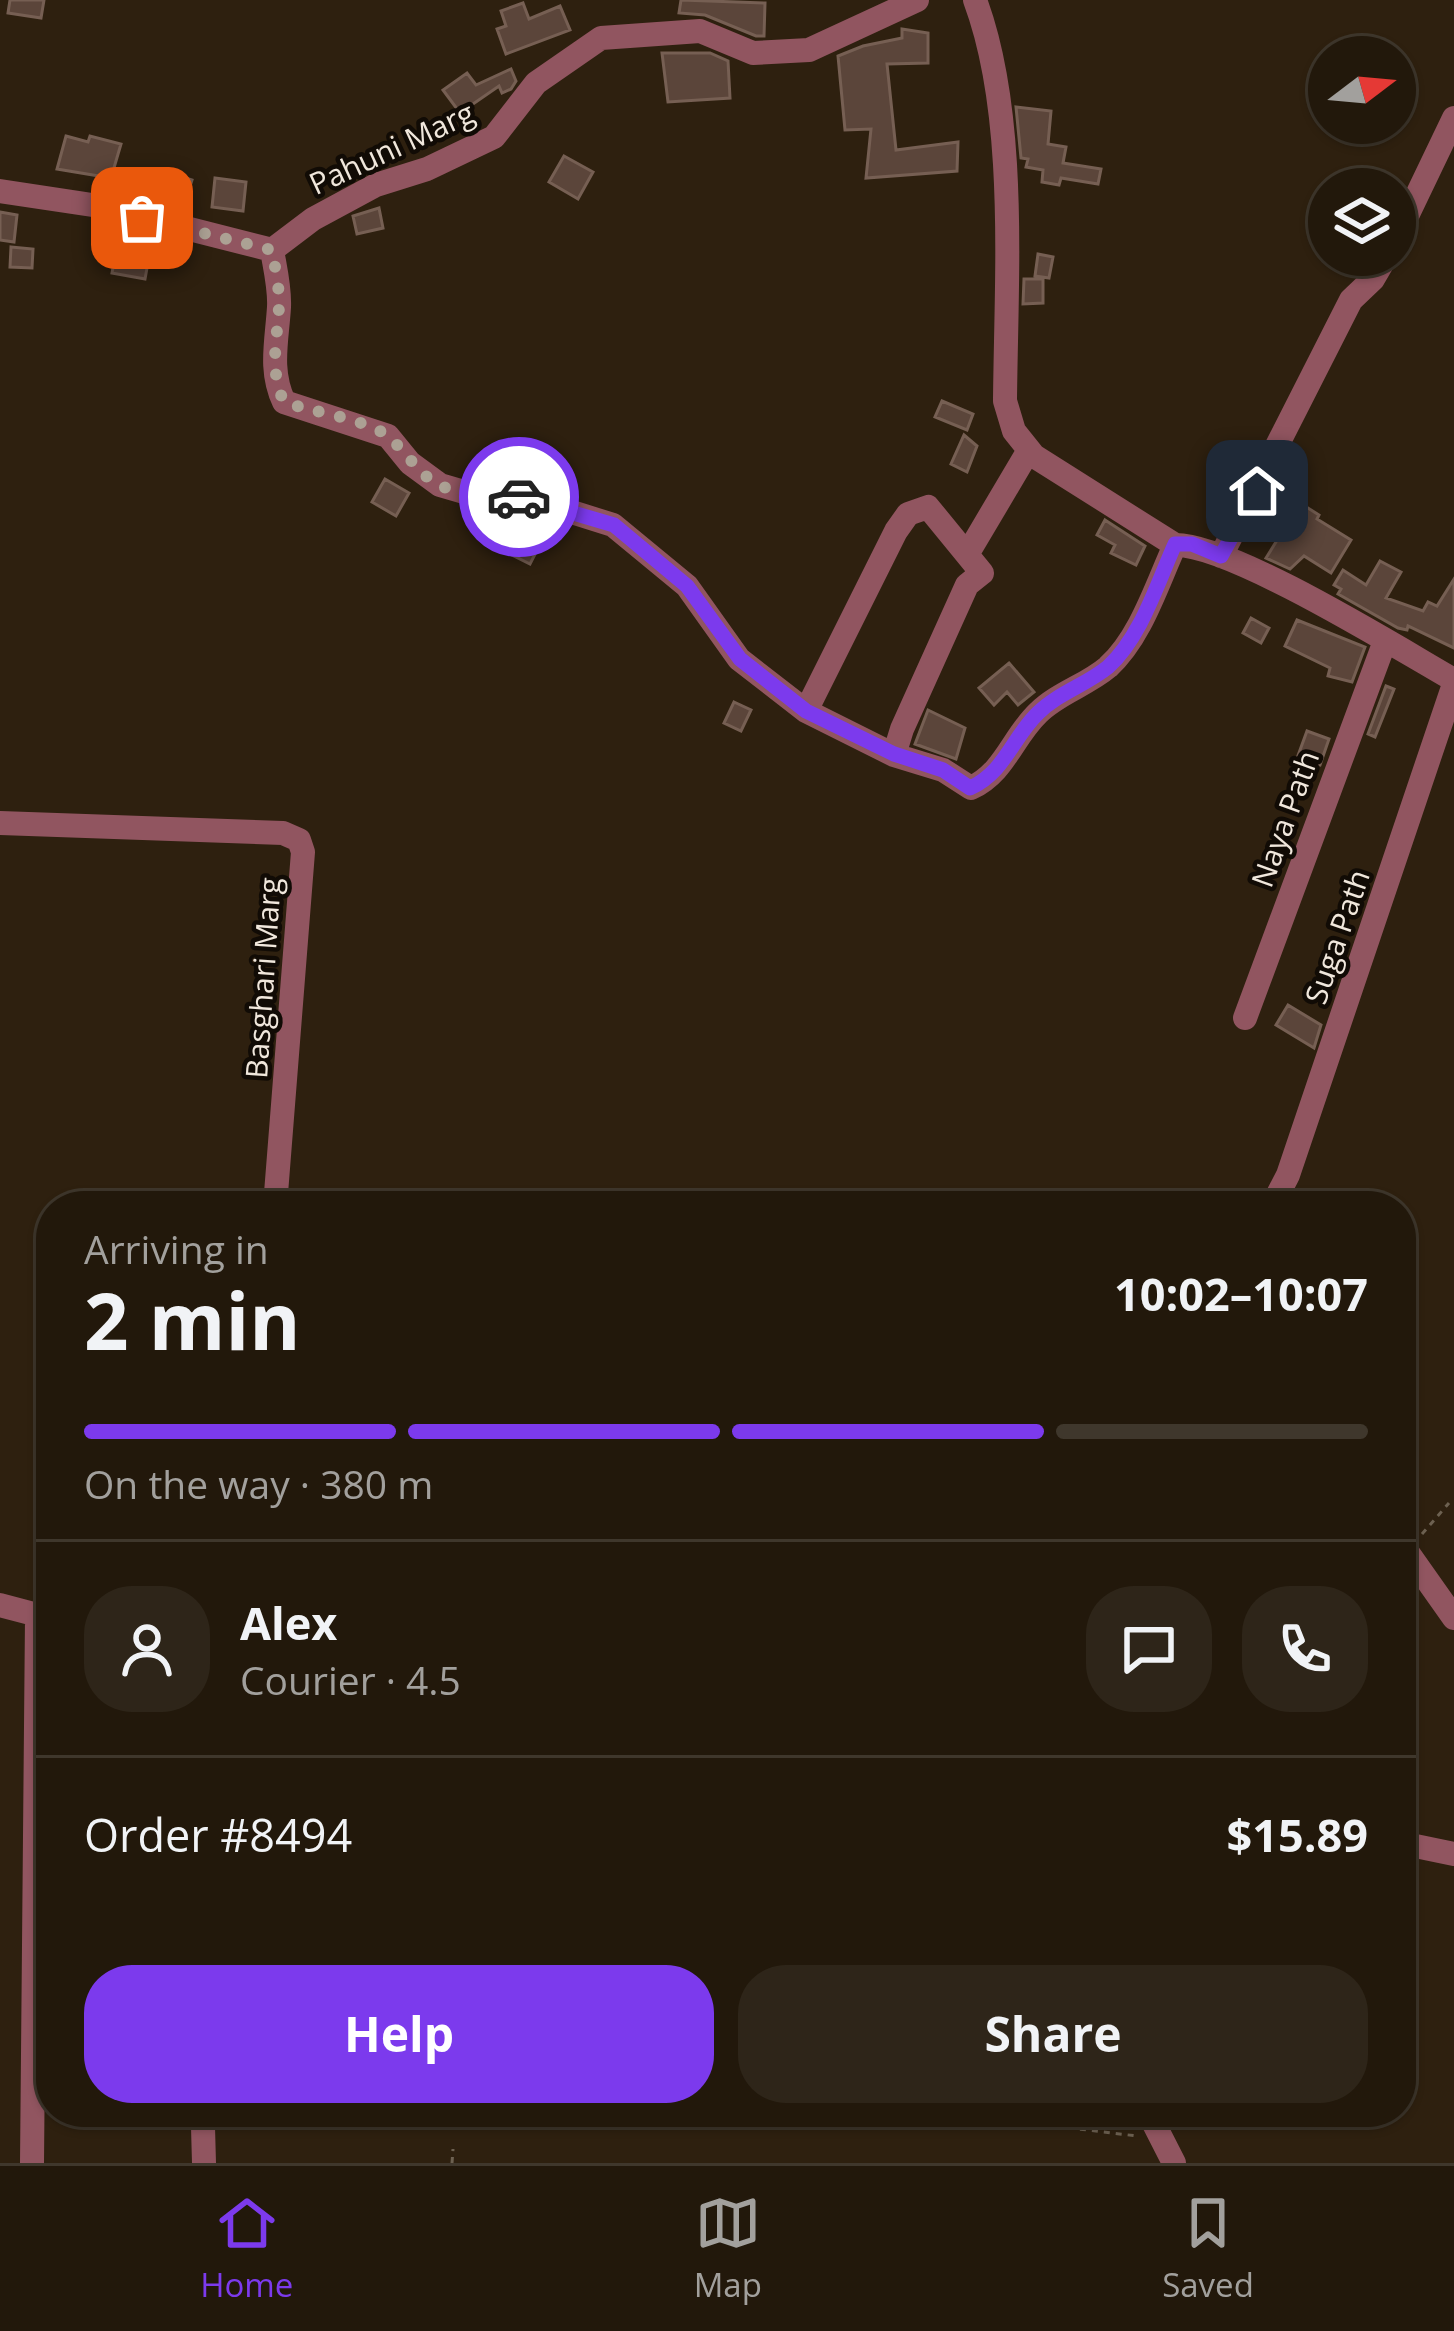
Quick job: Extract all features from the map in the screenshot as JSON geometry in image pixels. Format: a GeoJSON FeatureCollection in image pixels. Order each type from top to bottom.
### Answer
{"type":"FeatureCollection","features":[{"type":"Feature","properties":{"kind":"street","name":"Pahuni Marg"},"geometry":{"type":"LineString","coordinates":[[272,250],[313,219],[376,185],[427,169],[494,136],[536,83],[601,38],[700,31],[754,53],[809,50],[917,0]]}},
{"type":"Feature","properties":{"kind":"street"},"geometry":{"type":"LineString","coordinates":[[975,0],[991,42],[999,106],[1005,197],[1005,401],[1014,431],[1029,450],[1175,544],[1192,544],[1221,556],[1454,682]]}},
{"type":"Feature","properties":{"kind":"street"},"geometry":{"type":"LineString","coordinates":[[1416,197],[1454,118]]}},
{"type":"Feature","properties":{"kind":"street"},"geometry":{"type":"LineString","coordinates":[[0,191],[99,206],[272,250],[280,302],[274,356],[277,387],[284,402],[388,436],[410,463],[440,485],[464,492],[505,491],[614,525],[687,586],[740,659],[806,711],[894,754],[943,770],[970,788],[989,780],[1034,716],[1097,675],[1124,649],[1175,544]]}},
{"type":"Feature","properties":{"kind":"street"},"geometry":{"type":"LineString","coordinates":[[1221,556],[1351,300],[1374,276]]}},
{"type":"Feature","properties":{"kind":"street"},"geometry":{"type":"LineString","coordinates":[[968,553],[1029,450]]}},
{"type":"Feature","properties":{"kind":"street"},"geometry":{"type":"LineString","coordinates":[[806,711],[908,514],[928,507],[982,573],[967,585],[894,754]]}},
{"type":"Feature","properties":{"kind":"street","name":"Naya Path"},"geometry":{"type":"LineString","coordinates":[[1245,1018],[1385,641]]}},
{"type":"Feature","properties":{"kind":"street","name":"Suga Path"},"geometry":{"type":"LineString","coordinates":[[1280,1191],[1454,682]]}},
{"type":"Feature","properties":{"kind":"street","name":"Basghari Marg"},"geometry":{"type":"LineString","coordinates":[[0,823],[283,833],[299,840],[303,852],[299,933],[275,1191]]}},
{"type":"Feature","properties":{"kind":"street"},"geometry":{"type":"LineString","coordinates":[[1416,1564],[1454,1618]]}},
{"type":"Feature","properties":{"kind":"street"},"geometry":{"type":"LineString","coordinates":[[0,1605],[36,1616]]}},
{"type":"Feature","properties":{"kind":"street"},"geometry":{"type":"LineString","coordinates":[[1416,1846],[1454,1854]]}},
{"type":"Feature","properties":{"kind":"street"},"geometry":{"type":"LineString","coordinates":[[32,2163],[36,1981]]}},
{"type":"Feature","properties":{"kind":"street"},"geometry":{"type":"LineString","coordinates":[[1156,2127],[1174,2163]]}},
{"type":"Feature","properties":{"kind":"street"},"geometry":{"type":"LineString","coordinates":[[203,2128],[204,2163]]}},
{"type":"Feature","properties":{"kind":"path"},"geometry":{"type":"LineString","coordinates":[[1416,1535],[1448,1503]]}},
{"type":"Feature","properties":{"kind":"path"},"geometry":{"type":"LineString","coordinates":[[1062,2127],[1162,2139]]}},
{"type":"Feature","properties":{"kind":"path"},"geometry":{"type":"LineString","coordinates":[[452,2163],[453,2149]]}},
{"type":"Feature","properties":{"kind":"building"},"geometry":{"type":"Polygon","coordinates":[[[10,0],[44,0],[41,18],[8,13],[10,0]]]}},
{"type":"Feature","properties":{"kind":"building"},"geometry":{"type":"Polygon","coordinates":[[[681,0],[765,3],[764,36],[705,15],[679,13],[681,0]]]}},
{"type":"Feature","properties":{"kind":"building"},"geometry":{"type":"Polygon","coordinates":[[[523,3],[529,19],[560,6],[570,30],[506,54],[497,29],[506,26],[501,11],[523,3]]]}},
{"type":"Feature","properties":{"kind":"building"},"geometry":{"type":"Polygon","coordinates":[[[902,29],[928,33],[928,63],[887,64],[896,150],[958,142],[957,171],[866,178],[871,129],[845,130],[838,56],[902,38],[902,29]]]}},
{"type":"Feature","properties":{"kind":"building"},"geometry":{"type":"Polygon","coordinates":[[[662,53],[710,53],[728,61],[730,98],[668,102],[662,53]]]}},
{"type":"Feature","properties":{"kind":"building"},"geometry":{"type":"Polygon","coordinates":[[[511,69],[516,81],[511,89],[502,93],[499,86],[460,113],[443,90],[467,73],[476,85],[511,69]]]}},
{"type":"Feature","properties":{"kind":"building"},"geometry":{"type":"Polygon","coordinates":[[[1016,107],[1051,111],[1048,144],[1066,147],[1063,163],[1101,169],[1098,184],[1061,178],[1059,185],[1042,182],[1043,170],[1026,167],[1016,107]]]}},
{"type":"Feature","properties":{"kind":"building"},"geometry":{"type":"Polygon","coordinates":[[[66,136],[121,144],[111,178],[57,169],[66,136]]]}},
{"type":"Feature","properties":{"kind":"building"},"geometry":{"type":"Polygon","coordinates":[[[564,156],[593,172],[578,199],[549,182],[564,156]]]}},
{"type":"Feature","properties":{"kind":"building"},"geometry":{"type":"Polygon","coordinates":[[[164,171],[192,180],[183,210],[130,197],[134,178],[161,183],[164,171]]]}},
{"type":"Feature","properties":{"kind":"building"},"geometry":{"type":"Polygon","coordinates":[[[215,178],[246,182],[243,211],[212,207],[215,178]]]}},
{"type":"Feature","properties":{"kind":"building"},"geometry":{"type":"Polygon","coordinates":[[[379,208],[383,228],[357,234],[353,216],[379,208]]]}},
{"type":"Feature","properties":{"kind":"building"},"geometry":{"type":"Polygon","coordinates":[[[0,212],[17,215],[14,242],[0,240],[0,212]]]}},
{"type":"Feature","properties":{"kind":"building"},"geometry":{"type":"Polygon","coordinates":[[[119,235],[152,241],[145,279],[112,273],[119,235]]]}},
{"type":"Feature","properties":{"kind":"building"},"geometry":{"type":"Polygon","coordinates":[[[11,247],[33,249],[32,268],[10,267],[11,247]]]}},
{"type":"Feature","properties":{"kind":"building"},"geometry":{"type":"Polygon","coordinates":[[[1038,254],[1053,257],[1049,278],[1035,276],[1038,254]]]}},
{"type":"Feature","properties":{"kind":"building"},"geometry":{"type":"Polygon","coordinates":[[[1024,279],[1043,279],[1043,303],[1023,304],[1024,279]]]}},
{"type":"Feature","properties":{"kind":"building"},"geometry":{"type":"Polygon","coordinates":[[[942,401],[973,414],[967,430],[935,417],[942,401]]]}},
{"type":"Feature","properties":{"kind":"building"},"geometry":{"type":"Polygon","coordinates":[[[964,435],[977,446],[967,472],[951,464],[964,435]]]}},
{"type":"Feature","properties":{"kind":"building"},"geometry":{"type":"Polygon","coordinates":[[[385,479],[409,493],[396,516],[372,502],[385,479]]]}},
{"type":"Feature","properties":{"kind":"building"},"geometry":{"type":"Polygon","coordinates":[[[1300,503],[1351,540],[1331,573],[1304,556],[1290,569],[1266,558],[1300,503]]]}},
{"type":"Feature","properties":{"kind":"building"},"geometry":{"type":"Polygon","coordinates":[[[521,513],[549,527],[530,564],[502,550],[521,513]]]}},
{"type":"Feature","properties":{"kind":"building"},"geometry":{"type":"Polygon","coordinates":[[[1105,520],[1145,546],[1136,565],[1111,553],[1115,545],[1097,535],[1105,520]]]}},
{"type":"Feature","properties":{"kind":"building"},"geometry":{"type":"Polygon","coordinates":[[[1380,561],[1401,572],[1386,598],[1423,611],[1428,602],[1437,606],[1454,579],[1454,648],[1408,626],[1407,630],[1398,628],[1338,594],[1341,589],[1334,585],[1343,570],[1366,585],[1380,561]]]}},
{"type":"Feature","properties":{"kind":"building"},"geometry":{"type":"Polygon","coordinates":[[[1251,618],[1269,628],[1261,643],[1243,633],[1251,618]]]}},
{"type":"Feature","properties":{"kind":"building"},"geometry":{"type":"Polygon","coordinates":[[[1297,620],[1365,647],[1352,682],[1328,676],[1330,668],[1285,646],[1297,620]]]}},
{"type":"Feature","properties":{"kind":"building"},"geometry":{"type":"Polygon","coordinates":[[[1009,663],[1034,692],[1018,705],[1007,692],[994,705],[979,688],[1009,663]]]}},
{"type":"Feature","properties":{"kind":"building"},"geometry":{"type":"Polygon","coordinates":[[[1386,686],[1394,689],[1375,737],[1368,734],[1386,686]]]}},
{"type":"Feature","properties":{"kind":"building"},"geometry":{"type":"Polygon","coordinates":[[[734,702],[751,710],[741,731],[724,723],[734,702]]]}},
{"type":"Feature","properties":{"kind":"building"},"geometry":{"type":"Polygon","coordinates":[[[928,710],[965,728],[956,759],[915,744],[928,710]]]}},
{"type":"Feature","properties":{"kind":"building"},"geometry":{"type":"Polygon","coordinates":[[[1307,731],[1329,739],[1320,765],[1315,764],[1309,778],[1292,772],[1307,731]]]}},
{"type":"Feature","properties":{"kind":"building"},"geometry":{"type":"Polygon","coordinates":[[[1288,1005],[1321,1025],[1314,1048],[1276,1025],[1288,1005]]]}},
{"type":"Feature","properties":{"kind":"way so far"},"geometry":{"type":"LineString","coordinates":[[142,218],[272,250],[280,302],[274,356],[277,387],[284,402],[388,436],[410,463],[440,485],[464,492],[505,491],[519,497]]}},
{"type":"Feature","properties":{"kind":"route"},"geometry":{"type":"LineString","coordinates":[[519,497],[614,525],[687,586],[740,659],[806,711],[894,754],[943,770],[970,788],[989,780],[1034,716],[1097,675],[1124,649],[1175,544],[1192,544],[1221,556],[1257,491]]}}]}
